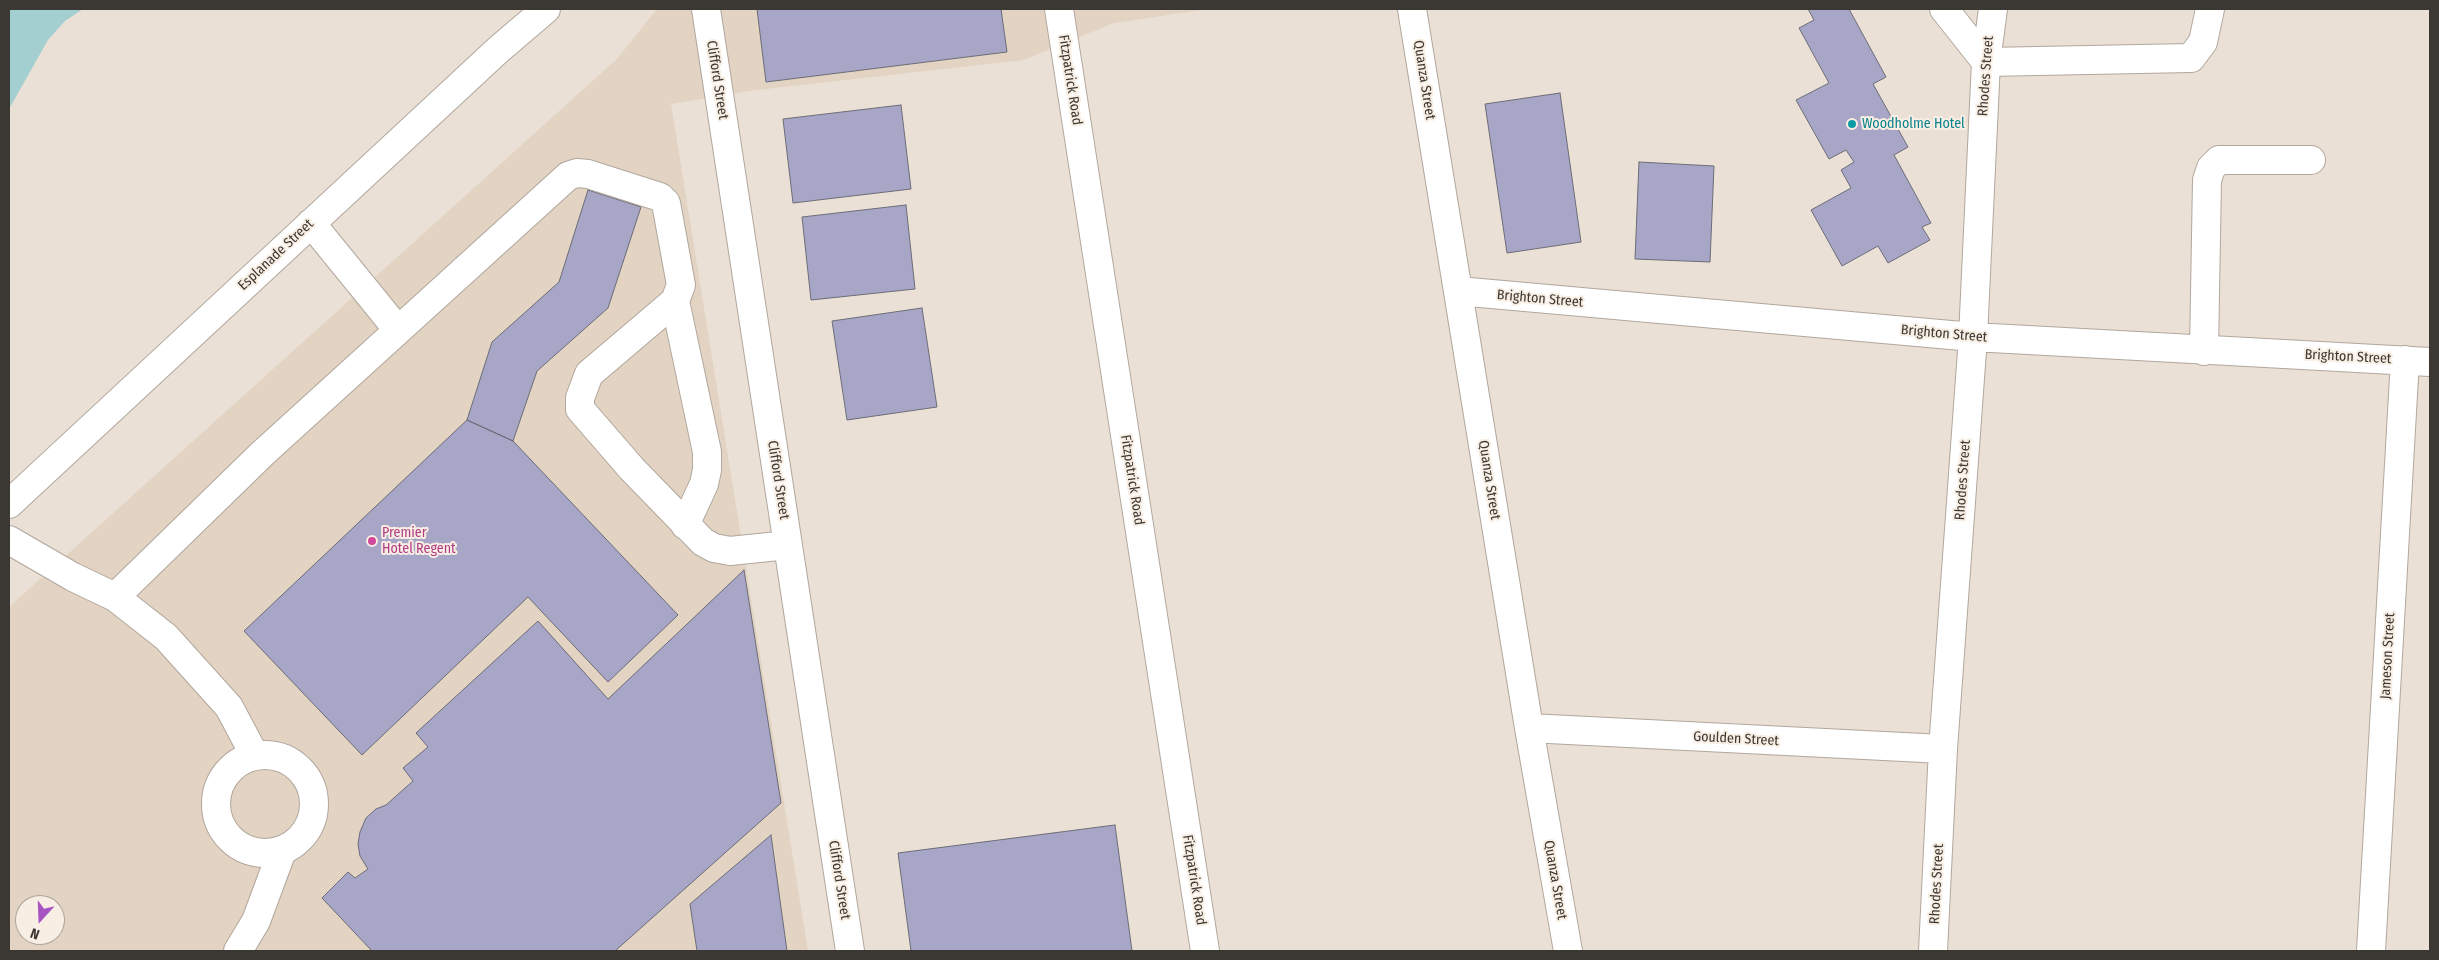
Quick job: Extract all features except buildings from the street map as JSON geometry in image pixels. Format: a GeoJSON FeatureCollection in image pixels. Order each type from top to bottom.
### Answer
{"type":"FeatureCollection","features":[{"type":"Feature","properties":{"kind":"street","name":"Esplanade Street"},"geometry":{"type":"LineString","coordinates":[[9,504],[498,50],[546,9]]}},
{"type":"Feature","properties":{"kind":"street","name":"Clifford Street"},"geometry":{"type":"LineString","coordinates":[[706,9],[850,951]]}},
{"type":"Feature","properties":{"kind":"street","name":"Fitzpatrick Road"},"geometry":{"type":"LineString","coordinates":[[1059,9],[1205,951]]}},
{"type":"Feature","properties":{"kind":"street","name":"Quanza Street"},"geometry":{"type":"LineString","coordinates":[[1412,9],[1529,728],[1568,951]]}},
{"type":"Feature","properties":{"kind":"street"},"geometry":{"type":"LineString","coordinates":[[1944,9],[1986,62],[2191,58],[2204,42],[2210,9]]}},
{"type":"Feature","properties":{"kind":"street","name":"Rhodes Street"},"geometry":{"type":"LineString","coordinates":[[1933,951],[1943,749],[1973,337],[1986,62],[1993,9]]}},
{"type":"Feature","properties":{"kind":"street"},"geometry":{"type":"LineString","coordinates":[[2204,351],[2207,180],[2211,168],[2219,160],[2311,160]]}},
{"type":"Feature","properties":{"kind":"street"},"geometry":{"type":"LineString","coordinates":[[115,597],[263,453],[568,176],[577,173],[588,174],[660,197],[666,203],[681,285],[675,300],[590,374],[583,386],[580,409],[703,542],[714,548],[730,551],[788,545]]}},
{"type":"Feature","properties":{"kind":"street"},"geometry":{"type":"LineString","coordinates":[[312,223],[398,330]]}},
{"type":"Feature","properties":{"kind":"street","name":"Brighton Street"},"geometry":{"type":"LineString","coordinates":[[1458,291],[1973,337],[2204,351],[2418,361]]}},
{"type":"Feature","properties":{"kind":"street"},"geometry":{"type":"LineString","coordinates":[[675,300],[707,452],[707,470],[704,484],[685,524]]}},
{"type":"Feature","properties":{"kind":"street","name":"Jameson Street"},"geometry":{"type":"LineString","coordinates":[[2371,951],[2418,361]]}},
{"type":"Feature","properties":{"kind":"street"},"geometry":{"type":"LineString","coordinates":[[9,540],[73,578],[115,597],[166,637],[229,707],[255,756]]}},
{"type":"Feature","properties":{"kind":"street","name":"Goulden Street"},"geometry":{"type":"LineString","coordinates":[[1529,728],[1943,749]]}},
{"type":"Feature","properties":{"kind":"street"},"geometry":{"type":"LineString","coordinates":[[271,755],[287,760],[300,770],[309,783],[314,799],[313,815],[307,830],[297,842],[282,851],[266,854],[250,852],[235,844],[224,832],[216,818],[215,802],[219,786],[227,772],[239,761],[255,756],[271,755]]}},
{"type":"Feature","properties":{"kind":"street"},"geometry":{"type":"LineString","coordinates":[[238,951],[256,921],[282,851]]}},
{"type":"Feature","properties":{"kind":"shaded area"},"geometry":{"type":"Polygon","coordinates":[[[657,9],[1208,9],[1114,23],[1023,60],[748,91],[671,104],[808,951],[9,951],[9,607],[617,59],[657,9]]]}},
{"type":"Feature","properties":{"kind":"water"},"geometry":{"type":"Polygon","coordinates":[[[9,9],[83,9],[65,21],[48,40],[9,109],[9,9]]]}},
{"type":"Feature","properties":{"kind":"place","name":"Woodholme Hotel"},"geometry":{"type":"Point","coordinates":[1852,124]}},
{"type":"Feature","properties":{"kind":"place","name":"Premier Hotel Regent"},"geometry":{"type":"Point","coordinates":[372,541]}}]}
